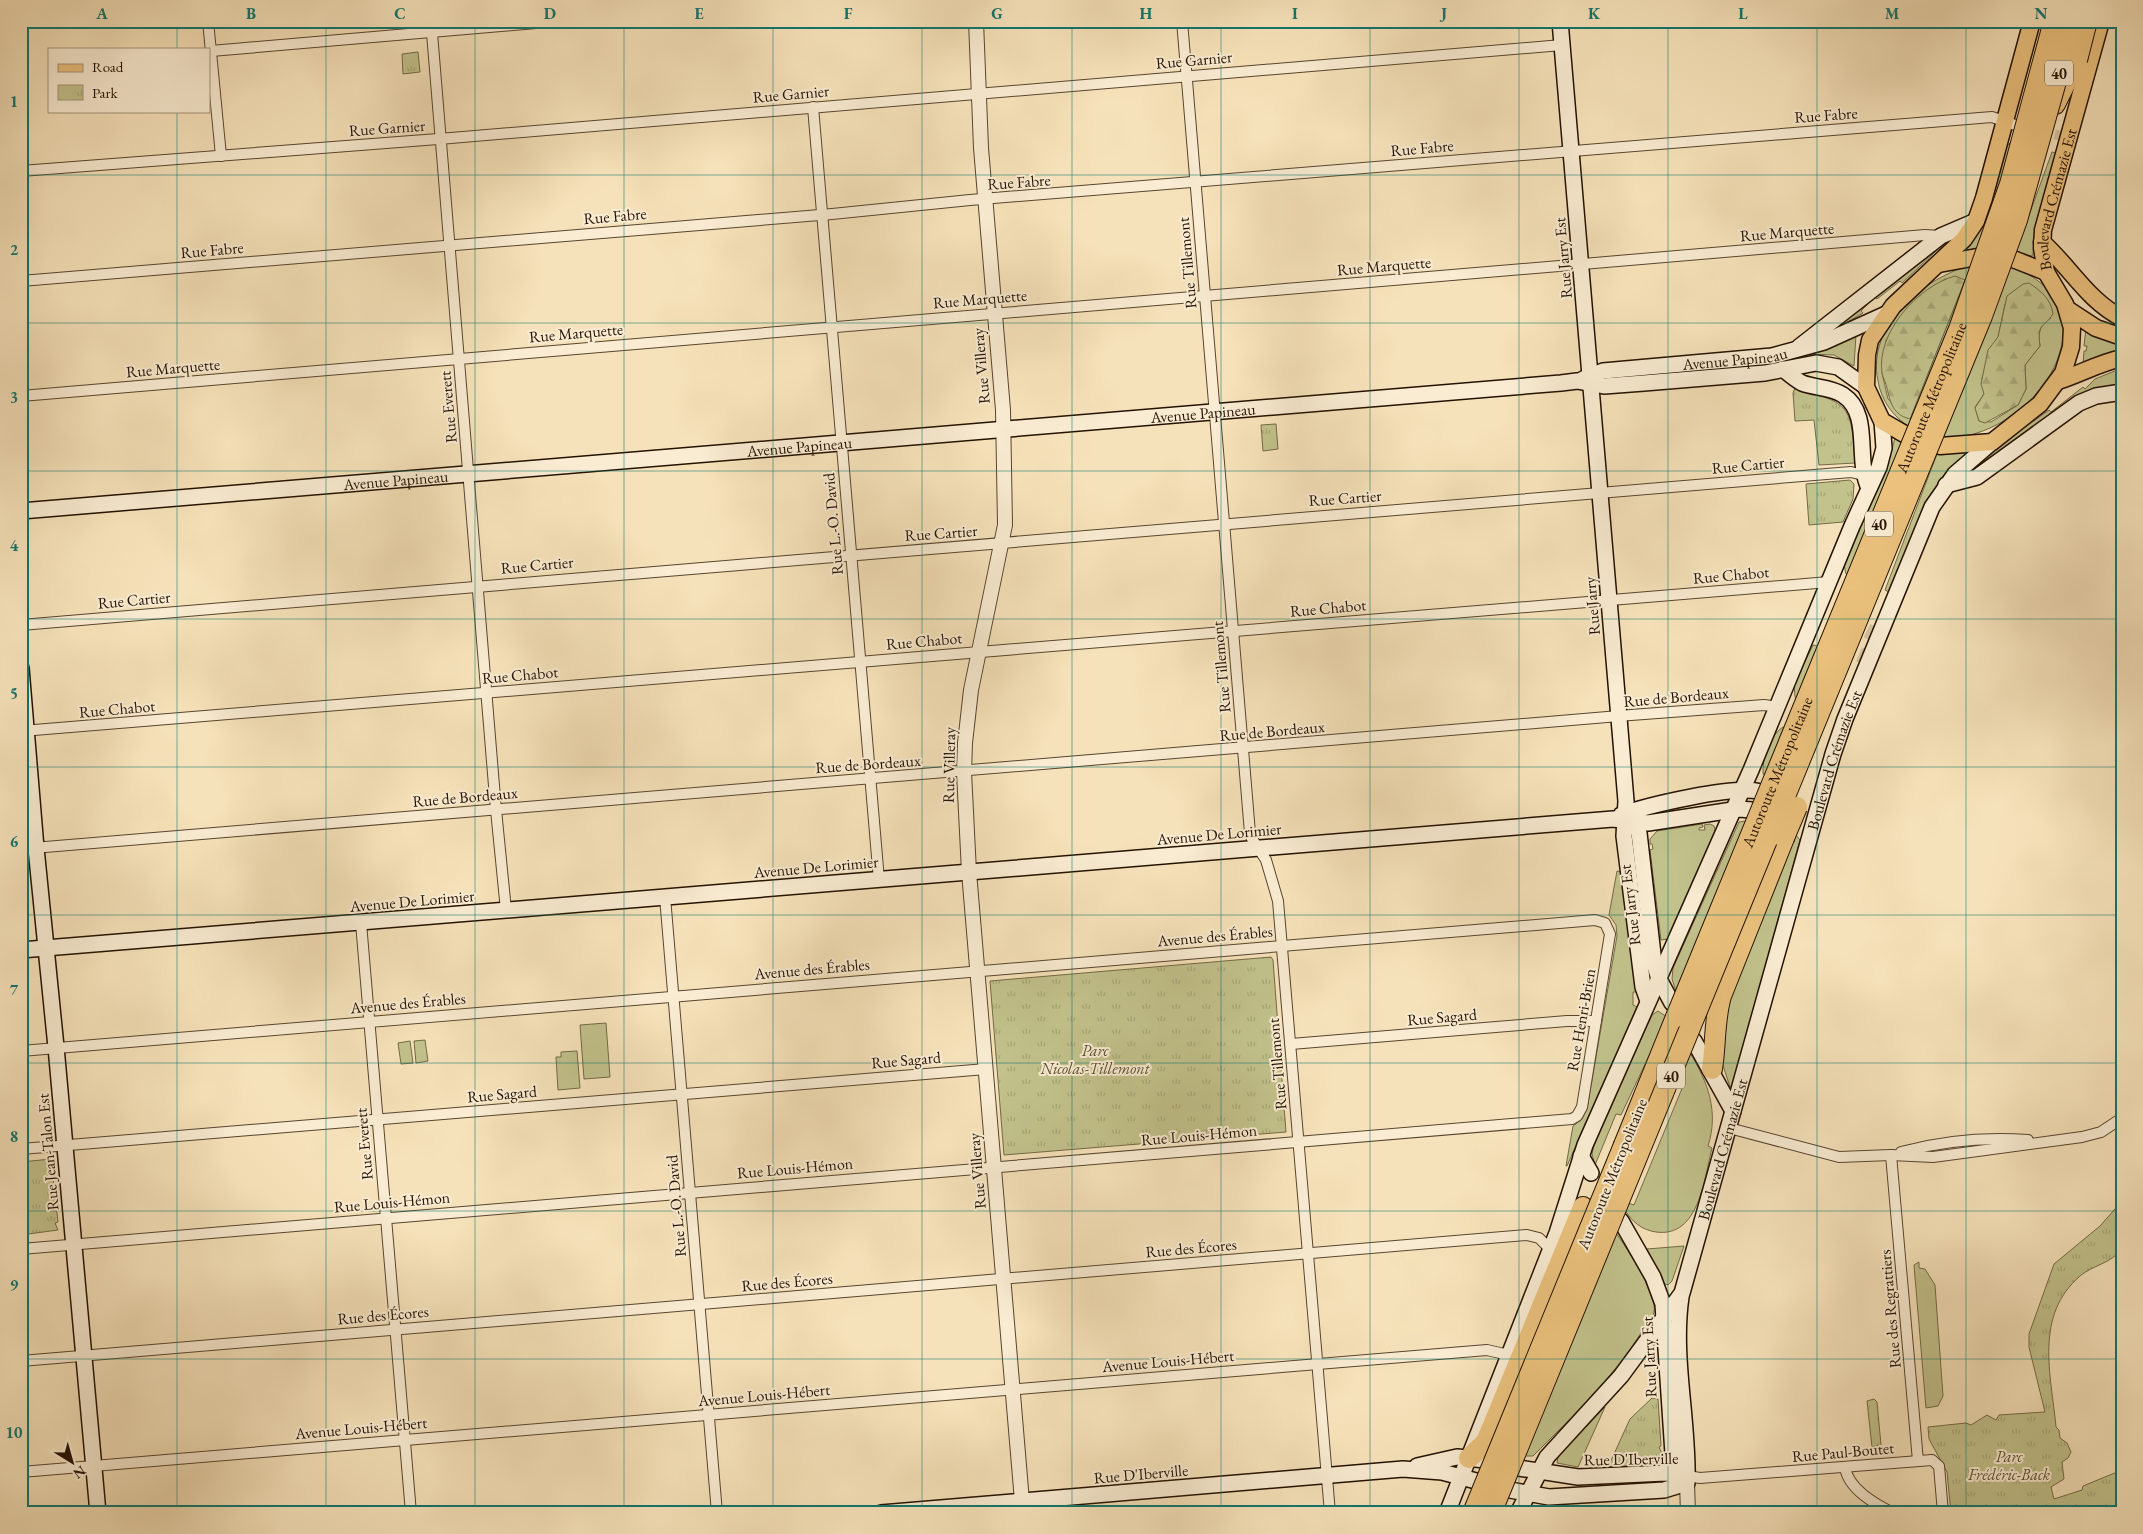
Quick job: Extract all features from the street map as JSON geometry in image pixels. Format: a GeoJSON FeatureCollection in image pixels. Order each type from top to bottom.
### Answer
{"type":"FeatureCollection","features":[{"type":"Feature","properties":{"kind":"highway","name":"Autoroute Métropolitaine"},"geometry":{"type":"LineString","coordinates":[[1491,1513],[1988,302],[2014,228],[2073,21]]}},
{"type":"Feature","properties":{"kind":"highway"},"geometry":{"type":"LineString","coordinates":[[2045,124],[2077,60],[2087,21]]}},
{"type":"Feature","properties":{"kind":"highway","name":"Autoroute Métropolitaine"},"geometry":{"type":"LineString","coordinates":[[1472,1513],[1962,321],[1996,230],[2014,171],[2037,34]]}},
{"type":"Feature","properties":{"kind":"highway"},"geometry":{"type":"LineString","coordinates":[[1712,1069],[1720,996],[1790,831],[1835,712],[1851,638]]}},
{"type":"Feature","properties":{"kind":"highway"},"geometry":{"type":"LineString","coordinates":[[1477,1459],[1486,1442],[1584,1207],[1624,1144]]}},
{"type":"Feature","properties":{"kind":"main road","name":"Rue Jarry Est"},"geometry":{"type":"LineString","coordinates":[[1560,21],[1580,264],[1586,380],[1600,493]]}},
{"type":"Feature","properties":{"kind":"main road","name":"Boulevard Crémazie Est"},"geometry":{"type":"LineString","coordinates":[[1518,1513],[1537,1472],[1547,1457],[1621,1376],[1682,1293],[1811,828],[1809,809],[1877,635],[1929,516],[1946,485],[1961,468],[2036,408],[2058,381],[2067,364],[2072,340],[2067,309],[2046,272],[2042,242],[2044,223],[2088,53],[2101,21]]}},
{"type":"Feature","properties":{"kind":"main road"},"geometry":{"type":"LineString","coordinates":[[1446,1513],[1462,1476],[1477,1459],[1472,1445],[1551,1250],[1581,1156],[1778,707],[1829,582],[1866,481],[1883,453],[1882,421],[1866,387],[1867,355],[1870,340],[1886,314],[1959,244],[1976,221],[2011,123],[2037,34]]}},
{"type":"Feature","properties":{"kind":"main road"},"geometry":{"type":"LineString","coordinates":[[1798,348],[1942,236],[1976,221]]}},
{"type":"Feature","properties":{"kind":"main road"},"geometry":{"type":"LineString","coordinates":[[2042,242],[2058,256],[2099,304],[2122,318]]}},
{"type":"Feature","properties":{"kind":"main road"},"geometry":{"type":"LineString","coordinates":[[1939,264],[1977,257]]}},
{"type":"Feature","properties":{"kind":"main road"},"geometry":{"type":"LineString","coordinates":[[2013,258],[2046,272]]}},
{"type":"Feature","properties":{"kind":"main road"},"geometry":{"type":"LineString","coordinates":[[2067,309],[2096,328],[2122,336]]}},
{"type":"Feature","properties":{"kind":"main road","name":"Avenue Papineau"},"geometry":{"type":"LineString","coordinates":[[21,511],[1586,380],[1603,371],[1764,357],[1831,340],[1886,314]]}},
{"type":"Feature","properties":{"kind":"main road"},"geometry":{"type":"LineString","coordinates":[[2058,381],[2122,358]]}},
{"type":"Feature","properties":{"kind":"main road","name":"Avenue Papineau"},"geometry":{"type":"LineString","coordinates":[[1586,380],[1604,386],[1783,369],[1808,363],[1831,364],[1846,372],[1866,387]]}},
{"type":"Feature","properties":{"kind":"main road"},"geometry":{"type":"LineString","coordinates":[[1783,369],[1802,382],[1837,392],[1851,402],[1861,426],[1866,481]]}},
{"type":"Feature","properties":{"kind":"main road"},"geometry":{"type":"LineString","coordinates":[[1946,485],[1977,477],[2079,402],[2096,396],[2122,392]]}},
{"type":"Feature","properties":{"kind":"main road"},"geometry":{"type":"LineString","coordinates":[[1882,421],[1906,435]]}},
{"type":"Feature","properties":{"kind":"main road"},"geometry":{"type":"LineString","coordinates":[[1940,446],[1992,442]]}},
{"type":"Feature","properties":{"kind":"main road","name":"Rue Jarry"},"geometry":{"type":"LineString","coordinates":[[1600,493],[1619,717]]}},
{"type":"Feature","properties":{"kind":"main road"},"geometry":{"type":"LineString","coordinates":[[1818,608],[1832,614]]}},
{"type":"Feature","properties":{"kind":"main road"},"geometry":{"type":"LineString","coordinates":[[1808,632],[1822,638]]}},
{"type":"Feature","properties":{"kind":"main road","name":"Rue Jean-Talon Est"},"geometry":{"type":"LineString","coordinates":[[21,668],[28,849],[46,949],[98,1513]]}},
{"type":"Feature","properties":{"kind":"main road","name":"Rue Jarry Est"},"geometry":{"type":"LineString","coordinates":[[1619,717],[1625,844],[1638,953],[1643,987],[1648,1001]]}},
{"type":"Feature","properties":{"kind":"main road","name":"Avenue De Lorimier"},"geometry":{"type":"LineString","coordinates":[[21,950],[879,880],[1625,815],[1648,806],[1742,790],[1760,792]]}},
{"type":"Feature","properties":{"kind":"main road","name":"Avenue De Lorimier"},"geometry":{"type":"LineString","coordinates":[[1625,815],[1648,823],[1734,810],[1752,810]]}},
{"type":"Feature","properties":{"kind":"main road","name":"Rue Jarry Est"},"geometry":{"type":"LineString","coordinates":[[1625,815],[1639,837],[1654,963],[1659,979],[1672,1003]]}},
{"type":"Feature","properties":{"kind":"main road"},"geometry":{"type":"LineString","coordinates":[[1790,831],[1811,828]]}},
{"type":"Feature","properties":{"kind":"main road"},"geometry":{"type":"LineString","coordinates":[[1694,1041],[1712,1069],[1723,1096],[1733,1111]]}},
{"type":"Feature","properties":{"kind":"main road"},"geometry":{"type":"LineString","coordinates":[[1581,1156],[1592,1173]]}},
{"type":"Feature","properties":{"kind":"main road","name":"Rue Jarry Est"},"geometry":{"type":"LineString","coordinates":[[1621,1221],[1657,1285],[1664,1316],[1673,1454],[1687,1487]]}},
{"type":"Feature","properties":{"kind":"main road","name":"Rue Jarry Est"},"geometry":{"type":"LineString","coordinates":[[1682,1293],[1677,1327],[1688,1452],[1687,1487]]}},
{"type":"Feature","properties":{"kind":"main road","name":"Rue D'Iberville"},"geometry":{"type":"LineString","coordinates":[[881,1513],[1023,1507],[1404,1469],[1438,1460],[1477,1459]]}},
{"type":"Feature","properties":{"kind":"main road","name":"Rue D'Iberville"},"geometry":{"type":"LineString","coordinates":[[1519,1468],[1589,1478],[1666,1473],[1687,1487]]}},
{"type":"Feature","properties":{"kind":"main road","name":"Rue D'Iberville"},"geometry":{"type":"LineString","coordinates":[[1404,1469],[1439,1472],[1462,1476],[1476,1481]]}},
{"type":"Feature","properties":{"kind":"main road","name":"Rue D'Iberville"},"geometry":{"type":"LineString","coordinates":[[1510,1490],[1549,1497],[1687,1487]]}},
{"type":"Feature","properties":{"kind":"street"},"geometry":{"type":"LineString","coordinates":[[208,21],[221,156]]}},
{"type":"Feature","properties":{"kind":"street","name":"Rue Everett"},"geometry":{"type":"LineString","coordinates":[[431,21],[477,586],[506,910]]}},
{"type":"Feature","properties":{"kind":"street"},"geometry":{"type":"LineString","coordinates":[[211,51],[559,21]]}},
{"type":"Feature","properties":{"kind":"street","name":"Rue Villeray"},"geometry":{"type":"LineString","coordinates":[[976,21],[985,200],[1004,429],[1005,525],[978,652],[968,713],[964,772],[969,872],[1023,1507]]}},
{"type":"Feature","properties":{"kind":"street","name":"Rue Tillemont"},"geometry":{"type":"LineString","coordinates":[[1182,21],[1242,748],[1251,837],[1266,860],[1274,887],[1282,945],[1330,1513]]}},
{"type":"Feature","properties":{"kind":"street","name":"Rue Garnier"},"geometry":{"type":"LineString","coordinates":[[21,171],[441,139],[1562,45]]}},
{"type":"Feature","properties":{"kind":"street","name":"Rue L.-O. David"},"geometry":{"type":"LineString","coordinates":[[813,107],[879,880]]}},
{"type":"Feature","properties":{"kind":"street","name":"Rue Fabre"},"geometry":{"type":"LineString","coordinates":[[21,281],[1992,117],[2011,123]]}},
{"type":"Feature","properties":{"kind":"street","name":"Rue Marquette"},"geometry":{"type":"LineString","coordinates":[[21,396],[1580,264],[1942,236]]}},
{"type":"Feature","properties":{"kind":"street","name":"Rue Cartier"},"geometry":{"type":"LineString","coordinates":[[21,625],[1850,472],[1866,481]]}},
{"type":"Feature","properties":{"kind":"street","name":"Rue Chabot"},"geometry":{"type":"LineString","coordinates":[[23,731],[1829,582]]}},
{"type":"Feature","properties":{"kind":"street","name":"Rue de Bordeaux"},"geometry":{"type":"LineString","coordinates":[[28,849],[1764,705],[1778,707]]}},
{"type":"Feature","properties":{"kind":"street","name":"Rue L.-O. David"},"geometry":{"type":"LineString","coordinates":[[665,897],[717,1513]]}},
{"type":"Feature","properties":{"kind":"street","name":"Avenue des Érables"},"geometry":{"type":"LineString","coordinates":[[21,1050],[1282,945],[1595,920],[1605,922]]}},
{"type":"Feature","properties":{"kind":"street","name":"Rue Henri-Brien"},"geometry":{"type":"LineString","coordinates":[[1572,1119],[1577,1116],[1582,1106],[1610,938],[1610,930],[1605,922]]}},
{"type":"Feature","properties":{"kind":"street","name":"Rue Everett"},"geometry":{"type":"LineString","coordinates":[[361,923],[410,1513]]}},
{"type":"Feature","properties":{"kind":"street","name":"Rue Sagard"},"geometry":{"type":"LineString","coordinates":[[1291,1044],[1567,1021],[1596,1022]]}},
{"type":"Feature","properties":{"kind":"street","name":"Rue Sagard"},"geometry":{"type":"LineString","coordinates":[[21,1149],[986,1069]]}},
{"type":"Feature","properties":{"kind":"street"},"geometry":{"type":"LineString","coordinates":[[1729,1128],[1833,1156],[1891,1155],[1933,1157],[2000,1150],[2040,1141],[2093,1134],[2109,1128],[2122,1118]]}},
{"type":"Feature","properties":{"kind":"street","name":"Rue Louis-Hémon"},"geometry":{"type":"LineString","coordinates":[[21,1248],[1572,1119]]}},
{"type":"Feature","properties":{"kind":"street","name":"Rue des Regrattiers"},"geometry":{"type":"LineString","coordinates":[[1891,1155],[1918,1460]]}},
{"type":"Feature","properties":{"kind":"street","name":"Rue des Écores"},"geometry":{"type":"LineString","coordinates":[[21,1361],[1527,1235],[1539,1238],[1551,1250]]}},
{"type":"Feature","properties":{"kind":"street","name":"Avenue Louis-Hébert"},"geometry":{"type":"LineString","coordinates":[[21,1472],[1487,1350],[1509,1355]]}},
{"type":"Feature","properties":{"kind":"street","name":"Rue Paul-Boutet"},"geometry":{"type":"LineString","coordinates":[[1687,1487],[1844,1467],[1932,1460],[1939,1466],[1944,1513]]}},
{"type":"Feature","properties":{"kind":"street"},"geometry":{"type":"LineString","coordinates":[[1844,1467],[1847,1478],[1863,1494],[1893,1513]]}},
{"type":"Feature","properties":{"kind":"green space"},"geometry":{"type":"Polygon","coordinates":[[[418,52],[420,72],[403,74],[402,54],[418,52]]]}},
{"type":"Feature","properties":{"kind":"green space"},"geometry":{"type":"Polygon","coordinates":[[[2013,140],[1980,249],[1964,251],[1986,215],[2005,148],[2013,140]]]}},
{"type":"Feature","properties":{"kind":"green space"},"geometry":{"type":"Polygon","coordinates":[[[2052,152],[2057,153],[2035,227],[2033,255],[2031,256],[2016,251],[2052,152]]]}},
{"type":"Feature","properties":{"kind":"green space"},"geometry":{"type":"Polygon","coordinates":[[[1951,237],[1902,283],[1900,281],[1877,299],[1875,297],[1861,311],[1863,313],[1824,336],[1951,237]]]}},
{"type":"Feature","properties":{"kind":"green space"},"geometry":{"type":"Polygon","coordinates":[[[1974,264],[1910,427],[1893,413],[1882,395],[1878,381],[1877,360],[1881,341],[1890,322],[1903,306],[1919,292],[1955,270],[1974,264]],[[1945,279],[1912,303],[1886,340],[1882,373],[1888,399],[1910,418],[1965,281],[1945,279]]]}},
{"type":"Feature","properties":{"kind":"green space"},"geometry":{"type":"Polygon","coordinates":[[[2011,266],[2041,283],[2058,305],[2063,329],[2059,355],[2047,380],[2028,402],[2004,420],[1977,433],[1956,439],[1943,438],[2011,266]],[[2005,304],[1998,337],[1982,378],[1984,394],[1975,407],[1979,421],[1991,422],[2018,405],[2026,389],[2025,365],[2040,346],[2039,333],[2044,324],[2051,318],[2005,304]]]}},
{"type":"Feature","properties":{"kind":"green space"},"geometry":{"type":"Polygon","coordinates":[[[1955,276],[1965,280],[1910,419],[1904,417],[1893,407],[1882,375],[1882,358],[1886,342],[1902,313],[1914,301],[1941,281],[1955,276]]]}},
{"type":"Feature","properties":{"kind":"green space"},"geometry":{"type":"Polygon","coordinates":[[[2029,283],[2045,296],[2053,314],[2040,330],[2040,346],[2025,365],[2026,389],[2018,405],[1985,423],[1979,421],[1975,408],[1984,394],[1981,384],[1988,350],[1998,337],[2007,296],[2023,284],[2029,283]]]}},
{"type":"Feature","properties":{"kind":"green space"},"geometry":{"type":"Polygon","coordinates":[[[2086,328],[2122,341],[2122,350],[2083,365],[2084,351],[2086,351],[2087,346],[2084,346],[2086,328]]]}},
{"type":"Feature","properties":{"kind":"green space"},"geometry":{"type":"Polygon","coordinates":[[[1856,335],[1854,366],[1834,355],[1810,354],[1856,335]]]}},
{"type":"Feature","properties":{"kind":"green space"},"geometry":{"type":"Polygon","coordinates":[[[2122,368],[2122,385],[1973,471],[2006,441],[2049,410],[2051,412],[2083,387],[2085,389],[2095,379],[2122,368]]]}},
{"type":"Feature","properties":{"kind":"green space"},"geometry":{"type":"Polygon","coordinates":[[[1795,388],[1827,398],[1838,403],[1844,410],[1849,418],[1852,429],[1855,463],[1819,465],[1814,420],[1795,421],[1793,393],[1795,388]]]}},
{"type":"Feature","properties":{"kind":"green space"},"geometry":{"type":"Polygon","coordinates":[[[1276,424],[1278,449],[1263,451],[1261,425],[1276,424]]]}},
{"type":"Feature","properties":{"kind":"green space"},"geometry":{"type":"Polygon","coordinates":[[[1895,438],[1903,442],[1849,575],[1846,574],[1844,565],[1870,501],[1886,471],[1895,438]]]}},
{"type":"Feature","properties":{"kind":"green space"},"geometry":{"type":"Polygon","coordinates":[[[1965,451],[1966,453],[1952,467],[1930,500],[1920,518],[1889,592],[1885,590],[1937,454],[1965,451]]]}},
{"type":"Feature","properties":{"kind":"green space"},"geometry":{"type":"Polygon","coordinates":[[[1850,480],[1854,484],[1853,499],[1843,522],[1809,525],[1806,484],[1850,480]]]}},
{"type":"Feature","properties":{"kind":"green space"},"geometry":{"type":"Polygon","coordinates":[[[1813,645],[1819,646],[1797,702],[1794,684],[1813,645]]]}},
{"type":"Feature","properties":{"kind":"green space"},"geometry":{"type":"Polygon","coordinates":[[[1783,727],[1785,728],[1767,776],[1763,774],[1765,755],[1774,736],[1783,727]]]}},
{"type":"Feature","properties":{"kind":"green space"},"geometry":{"type":"Polygon","coordinates":[[[1745,821],[1747,823],[1677,994],[1672,979],[1673,968],[1739,822],[1745,821]]]}},
{"type":"Feature","properties":{"kind":"green space"},"geometry":{"type":"Polygon","coordinates":[[[1702,824],[1703,827],[1699,828],[1699,830],[1705,830],[1704,825],[1710,824],[1714,826],[1716,833],[1668,939],[1661,940],[1650,850],[1653,849],[1650,839],[1657,831],[1702,824]]]}},
{"type":"Feature","properties":{"kind":"green space"},"geometry":{"type":"Polygon","coordinates":[[[1795,834],[1800,840],[1733,1084],[1730,1087],[1720,1056],[1721,1013],[1795,834]]]}},
{"type":"Feature","properties":{"kind":"green space"},"geometry":{"type":"Polygon","coordinates":[[[1617,871],[1622,872],[1638,992],[1633,992],[1633,1005],[1637,1007],[1566,1166],[1573,1126],[1582,1119],[1587,1109],[1617,936],[1616,925],[1609,915],[1617,871]]]}},
{"type":"Feature","properties":{"kind":"green space","name":"Parc Nicolas-Tillemont"},"geometry":{"type":"Polygon","coordinates":[[[1271,957],[1273,960],[1286,1132],[1004,1155],[990,981],[1271,957]]]}},
{"type":"Feature","properties":{"kind":"green space"},"geometry":{"type":"Polygon","coordinates":[[[1658,1011],[1667,1017],[1665,1022],[1621,1115],[1616,1114],[1595,1165],[1592,1154],[1595,1141],[1652,1015],[1658,1011]]]}},
{"type":"Feature","properties":{"kind":"green space"},"geometry":{"type":"Polygon","coordinates":[[[606,1023],[610,1077],[584,1079],[580,1025],[606,1023]]]}},
{"type":"Feature","properties":{"kind":"green space"},"geometry":{"type":"Polygon","coordinates":[[[425,1040],[428,1061],[416,1063],[414,1041],[425,1040]]]}},
{"type":"Feature","properties":{"kind":"green space"},"geometry":{"type":"Polygon","coordinates":[[[410,1041],[413,1063],[401,1064],[398,1043],[410,1041]]]}},
{"type":"Feature","properties":{"kind":"green space"},"geometry":{"type":"Polygon","coordinates":[[[577,1051],[580,1088],[558,1090],[556,1057],[561,1057],[561,1052],[577,1051]]]}},
{"type":"Feature","properties":{"kind":"green space"},"geometry":{"type":"Polygon","coordinates":[[[1690,1053],[1707,1086],[1710,1098],[1712,1121],[1708,1146],[1712,1148],[1702,1190],[1691,1216],[1682,1226],[1670,1231],[1651,1231],[1638,1225],[1625,1210],[1628,1203],[1634,1205],[1683,1086],[1678,1083],[1690,1053]]]}},
{"type":"Feature","properties":{"kind":"green space"},"geometry":{"type":"Polygon","coordinates":[[[51,1159],[58,1222],[55,1223],[58,1230],[21,1235],[21,1162],[51,1159]]]}},
{"type":"Feature","properties":{"kind":"green space","name":"Parc Frédéric-Back"},"geometry":{"type":"Polygon","coordinates":[[[2122,1201],[2122,1249],[2112,1258],[2080,1276],[2066,1292],[2056,1309],[2051,1327],[2049,1366],[2056,1427],[2059,1430],[2060,1438],[2067,1443],[2071,1452],[2068,1458],[2062,1462],[2064,1479],[2051,1487],[2054,1499],[2082,1490],[2083,1486],[2122,1470],[2122,1513],[1951,1513],[1947,1472],[1929,1439],[1928,1427],[1966,1423],[1971,1425],[1987,1415],[1996,1420],[1999,1415],[2045,1412],[2029,1347],[2029,1334],[2054,1264],[2100,1226],[2122,1201]]]}},
{"type":"Feature","properties":{"kind":"green space"},"geometry":{"type":"Polygon","coordinates":[[[1616,1233],[1646,1283],[1654,1304],[1654,1312],[1633,1346],[1592,1395],[1533,1456],[1524,1456],[1616,1233]]]}},
{"type":"Feature","properties":{"kind":"green space"},"geometry":{"type":"Polygon","coordinates":[[[1684,1246],[1672,1281],[1668,1285],[1663,1283],[1647,1249],[1684,1246]]]}},
{"type":"Feature","properties":{"kind":"green space"},"geometry":{"type":"Polygon","coordinates":[[[1919,1262],[1919,1268],[1925,1269],[1935,1285],[1943,1396],[1938,1406],[1926,1408],[1914,1265],[1919,1262]]]}},
{"type":"Feature","properties":{"kind":"green space"},"geometry":{"type":"Polygon","coordinates":[[[1652,1398],[1658,1399],[1661,1446],[1659,1447],[1663,1456],[1647,1465],[1608,1467],[1630,1419],[1652,1398]]]}},
{"type":"Feature","properties":{"kind":"green space"},"geometry":{"type":"Polygon","coordinates":[[[1874,1399],[1877,1402],[1881,1445],[1872,1447],[1867,1401],[1874,1399]]]}},
{"type":"Feature","properties":{"kind":"green space"},"geometry":{"type":"Polygon","coordinates":[[[1605,1407],[1578,1467],[1557,1463],[1558,1456],[1605,1407]]]}},
{"type":"Feature","properties":{"kind":"tunnel"},"geometry":{"type":"LineString","coordinates":[[2040,131],[2062,136]]}},
{"type":"Feature","properties":{"kind":"tunnel"},"geometry":{"type":"LineString","coordinates":[[1846,621],[1874,634]]}},
{"type":"Feature","properties":{"kind":"tunnel"},"geometry":{"type":"LineString","coordinates":[[1838,645],[1865,657]]}}]}
